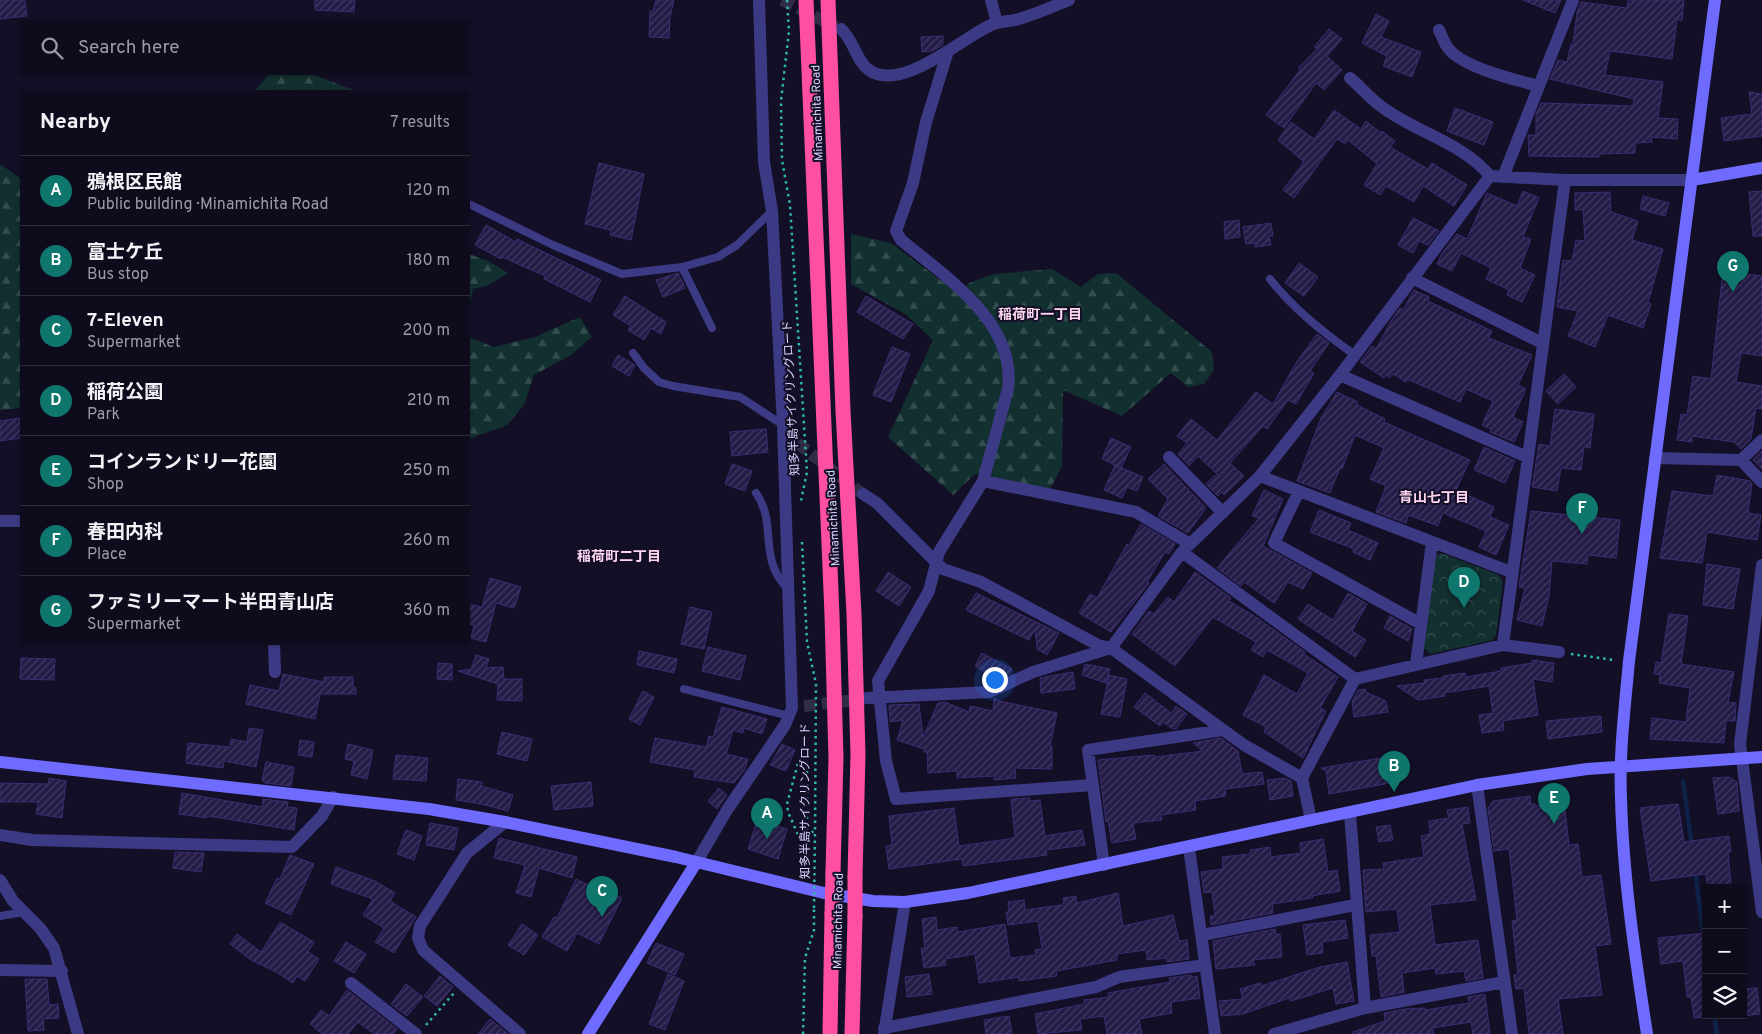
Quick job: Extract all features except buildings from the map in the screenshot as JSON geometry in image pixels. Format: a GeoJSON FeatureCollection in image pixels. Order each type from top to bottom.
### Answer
{"type":"FeatureCollection","features":[{"type":"Feature","properties":{"kind":"highway","name":"Minamichita Road"},"geometry":{"type":"LineString","coordinates":[[806,0],[832,615],[836,758],[830,1034]]}},
{"type":"Feature","properties":{"kind":"highway","name":"Minamichita Road"},"geometry":{"type":"LineString","coordinates":[[828,0],[842,411],[854,614],[858,754],[852,1034]]}},
{"type":"Feature","properties":{"kind":"street"},"geometry":{"type":"LineString","coordinates":[[588,1034],[696,863],[727,810],[795,710],[772,211],[764,162],[760,0]]}},
{"type":"Feature","properties":{"kind":"street"},"geometry":{"type":"LineString","coordinates":[[991,0],[997,23]]}},
{"type":"Feature","properties":{"kind":"street"},"geometry":{"type":"LineString","coordinates":[[842,29],[850,39],[864,66],[877,74],[898,74],[912,70],[948,51],[979,31],[997,23],[1016,20],[1068,0]]}},
{"type":"Feature","properties":{"kind":"street"},"geometry":{"type":"LineString","coordinates":[[1503,177],[1573,0]]}},
{"type":"Feature","properties":{"kind":"street"},"geometry":{"type":"LineString","coordinates":[[1647,1034],[1626,883],[1621,767],[1629,661],[1715,0]]}},
{"type":"Feature","properties":{"kind":"street"},"geometry":{"type":"LineString","coordinates":[[1439,30],[1448,49],[1459,58],[1495,74],[1539,86]]}},
{"type":"Feature","properties":{"kind":"street"},"geometry":{"type":"LineString","coordinates":[[948,51],[926,122],[913,183],[896,231],[901,240],[969,298],[994,330],[1007,358],[1010,373],[1008,388],[983,481],[943,545],[929,591],[878,681],[873,698],[896,799],[1093,785]]}},
{"type":"Feature","properties":{"kind":"street"},"geometry":{"type":"LineString","coordinates":[[1350,78],[1382,108],[1453,147],[1484,169],[1490,176],[1564,180],[1692,180],[1762,168]]}},
{"type":"Feature","properties":{"kind":"street"},"geometry":{"type":"LineString","coordinates":[[873,698],[990,692],[1033,672],[1111,648],[1186,548],[1260,476],[1340,375],[1490,176]]}},
{"type":"Feature","properties":{"kind":"street"},"geometry":{"type":"LineString","coordinates":[[1503,645],[1511,572],[1564,180]]}},
{"type":"Feature","properties":{"kind":"street"},"geometry":{"type":"LineString","coordinates":[[1412,278],[1542,343]]}},
{"type":"Feature","properties":{"kind":"street"},"geometry":{"type":"LineString","coordinates":[[1340,375],[1527,457]]}},
{"type":"Feature","properties":{"kind":"street"},"geometry":{"type":"LineString","coordinates":[[1655,458],[1741,460],[1762,440]]}},
{"type":"Feature","properties":{"kind":"street"},"geometry":{"type":"LineString","coordinates":[[1169,457],[1223,514]]}},
{"type":"Feature","properties":{"kind":"street"},"geometry":{"type":"LineString","coordinates":[[1741,460],[1762,482]]}},
{"type":"Feature","properties":{"kind":"street"},"geometry":{"type":"LineString","coordinates":[[1260,476],[1511,572]]}},
{"type":"Feature","properties":{"kind":"street"},"geometry":{"type":"LineString","coordinates":[[983,481],[1136,512],[1186,548],[1355,679]]}},
{"type":"Feature","properties":{"kind":"street"},"geometry":{"type":"LineString","coordinates":[[1299,491],[1274,543],[1421,624]]}},
{"type":"Feature","properties":{"kind":"street"},"geometry":{"type":"LineString","coordinates":[[864,494],[877,503],[943,569],[981,582],[1098,645],[1111,648],[1244,745],[1302,778]]}},
{"type":"Feature","properties":{"kind":"street"},"geometry":{"type":"LineString","coordinates":[[0,521],[20,521]]}},
{"type":"Feature","properties":{"kind":"street"},"geometry":{"type":"LineString","coordinates":[[1416,664],[1432,542]]}},
{"type":"Feature","properties":{"kind":"street"},"geometry":{"type":"LineString","coordinates":[[1762,565],[1758,627],[1740,737],[1741,758],[1762,912]]}},
{"type":"Feature","properties":{"kind":"street"},"geometry":{"type":"LineString","coordinates":[[274,645],[275,672]]}},
{"type":"Feature","properties":{"kind":"street"},"geometry":{"type":"LineString","coordinates":[[1311,820],[1302,778],[1355,679],[1503,645],[1559,652]]}},
{"type":"Feature","properties":{"kind":"street"},"geometry":{"type":"LineString","coordinates":[[1104,865],[1088,750],[1223,730]]}},
{"type":"Feature","properties":{"kind":"street"},"geometry":{"type":"LineString","coordinates":[[0,762],[429,809],[505,822],[824,893],[873,901],[904,902],[968,893],[1189,848],[1477,785],[1587,769],[1762,757]]}},
{"type":"Feature","properties":{"kind":"street"},"geometry":{"type":"LineString","coordinates":[[1477,785],[1512,1034]]}},
{"type":"Feature","properties":{"kind":"street"},"geometry":{"type":"LineString","coordinates":[[0,835],[32,840],[292,847],[322,816],[332,797]]}},
{"type":"Feature","properties":{"kind":"street"},"geometry":{"type":"LineString","coordinates":[[1350,813],[1355,905],[1365,1008]]}},
{"type":"Feature","properties":{"kind":"street"},"geometry":{"type":"LineString","coordinates":[[505,822],[467,853],[420,926],[418,938],[423,950],[520,1034]]}},
{"type":"Feature","properties":{"kind":"street"},"geometry":{"type":"LineString","coordinates":[[1189,848],[1215,1034]]}},
{"type":"Feature","properties":{"kind":"street"},"geometry":{"type":"LineString","coordinates":[[0,880],[54,948],[62,971],[78,1034]]}},
{"type":"Feature","properties":{"kind":"street"},"geometry":{"type":"LineString","coordinates":[[904,902],[884,1031],[1096,987],[1119,977],[1205,965]]}},
{"type":"Feature","properties":{"kind":"street"},"geometry":{"type":"LineString","coordinates":[[1202,935],[1355,905]]}},
{"type":"Feature","properties":{"kind":"street"},"geometry":{"type":"LineString","coordinates":[[0,970],[62,971]]}},
{"type":"Feature","properties":{"kind":"street"},"geometry":{"type":"LineString","coordinates":[[1274,1034],[1365,1008],[1504,982]]}},
{"type":"Feature","properties":{"kind":"street"},"geometry":{"type":"LineString","coordinates":[[351,983],[420,1030]]}},
{"type":"Feature","properties":{"kind":"lane"},"geometry":{"type":"LineString","coordinates":[[470,204],[553,245],[622,274],[682,267],[718,257],[737,245],[772,211]]}},
{"type":"Feature","properties":{"kind":"lane"},"geometry":{"type":"LineString","coordinates":[[682,267],[712,328]]}},
{"type":"Feature","properties":{"kind":"lane"},"geometry":{"type":"LineString","coordinates":[[1270,279],[1282,295],[1306,314],[1322,332],[1355,355]]}},
{"type":"Feature","properties":{"kind":"lane"},"geometry":{"type":"LineString","coordinates":[[633,353],[644,368],[659,382],[740,397],[783,425]]}},
{"type":"Feature","properties":{"kind":"lane"},"geometry":{"type":"LineString","coordinates":[[756,493],[765,505],[772,565],[776,576],[789,590]]}},
{"type":"Feature","properties":{"kind":"lane"},"geometry":{"type":"LineString","coordinates":[[684,689],[795,710]]}},
{"type":"Feature","properties":{"kind":"lane"},"geometry":{"type":"LineString","coordinates":[[0,916],[24,912]]}},
{"type":"Feature","properties":{"kind":"path","name":"知多半島サイクリングロード"},"geometry":{"type":"LineString","coordinates":[[787,0],[789,31],[781,101],[782,160],[790,205],[807,472],[800,503]]}},
{"type":"Feature","properties":{"kind":"path","name":"知多半島サイクリングロード"},"geometry":{"type":"LineString","coordinates":[[802,533],[807,642],[816,684],[814,930],[805,958],[803,1034]]}},
{"type":"Feature","properties":{"kind":"path"},"geometry":{"type":"LineString","coordinates":[[1559,652],[1614,660]]}},
{"type":"Feature","properties":{"kind":"path"},"geometry":{"type":"LineString","coordinates":[[806,876],[804,848],[788,812],[787,804],[798,762],[806,764],[807,832],[815,832]]}},
{"type":"Feature","properties":{"kind":"path"},"geometry":{"type":"LineString","coordinates":[[420,1030],[462,985]]}},
{"type":"Feature","properties":{"kind":"green space"},"geometry":{"type":"Polygon","coordinates":[[[268,75],[315,75],[353,90],[256,90],[268,75]]]}},
{"type":"Feature","properties":{"kind":"green space"},"geometry":{"type":"Polygon","coordinates":[[[0,164],[20,178],[20,408],[0,410],[0,164]]]}},
{"type":"Feature","properties":{"kind":"green space"},"geometry":{"type":"Polygon","coordinates":[[[851,234],[891,243],[959,294],[969,283],[994,274],[1052,269],[1081,287],[1098,274],[1116,273],[1212,352],[1214,370],[1204,384],[1188,387],[1171,373],[1122,416],[1063,390],[1062,466],[1050,489],[975,474],[953,495],[888,437],[933,340],[905,314],[851,284],[851,234]]]}},
{"type":"Feature","properties":{"kind":"green space"},"geometry":{"type":"Polygon","coordinates":[[[470,254],[488,261],[508,273],[487,286],[473,289],[470,305],[470,254]]]}},
{"type":"Feature","properties":{"kind":"green space"},"geometry":{"type":"Polygon","coordinates":[[[580,317],[592,337],[571,355],[534,375],[524,405],[507,425],[470,439],[470,337],[493,347],[535,337],[580,317]]]}},
{"type":"Feature","properties":{"kind":"green space"},"geometry":{"type":"Polygon","coordinates":[[[1441,553],[1499,575],[1503,582],[1496,635],[1492,640],[1431,654],[1423,647],[1435,556],[1441,553]]]}},
{"type":"Feature","properties":{"kind":"waterway"},"geometry":{"type":"LineString","coordinates":[[1683,781],[1692,847]]}},
{"type":"Feature","properties":{"kind":"waterway"},"geometry":{"type":"LineString","coordinates":[[1695,870],[1703,929]]}},
{"type":"Feature","properties":{"kind":"waterway"},"geometry":{"type":"LineString","coordinates":[[1715,1019],[1717,1034]]}},
{"type":"Feature","properties":{"kind":"tunnel"},"geometry":{"type":"LineString","coordinates":[[782,0],[836,27]]}},
{"type":"Feature","properties":{"kind":"tunnel"},"geometry":{"type":"LineString","coordinates":[[783,432],[863,494]]}},
{"type":"Feature","properties":{"kind":"tunnel"},"geometry":{"type":"LineString","coordinates":[[804,706],[864,699]]}},
{"type":"Feature","properties":{"kind":"place","name":"ファミリーマート半田青山店"},"geometry":{"type":"Point","coordinates":[1733,292]}},
{"type":"Feature","properties":{"kind":"place","name":"春田内科"},"geometry":{"type":"Point","coordinates":[1582,534]}},
{"type":"Feature","properties":{"kind":"place","name":"稲荷公園"},"geometry":{"type":"Point","coordinates":[1464,608]}},
{"type":"Feature","properties":{"kind":"place","name":"富士ケ丘"},"geometry":{"type":"Point","coordinates":[1394,792]}},
{"type":"Feature","properties":{"kind":"place","name":"コインランドリー花園"},"geometry":{"type":"Point","coordinates":[1554,824]}},
{"type":"Feature","properties":{"kind":"place","name":"鴉根区民館"},"geometry":{"type":"Point","coordinates":[767,839]}},
{"type":"Feature","properties":{"kind":"place","name":"7-Eleven"},"geometry":{"type":"Point","coordinates":[602,917]}},
{"type":"Feature","properties":{"kind":"district","name":"稲荷町一丁目"},"geometry":{"type":"Point","coordinates":[1040,315]}},
{"type":"Feature","properties":{"kind":"district","name":"青山七丁目"},"geometry":{"type":"Point","coordinates":[1434,498]}},
{"type":"Feature","properties":{"kind":"district","name":"稲荷町二丁目"},"geometry":{"type":"Point","coordinates":[619,557]}}]}
